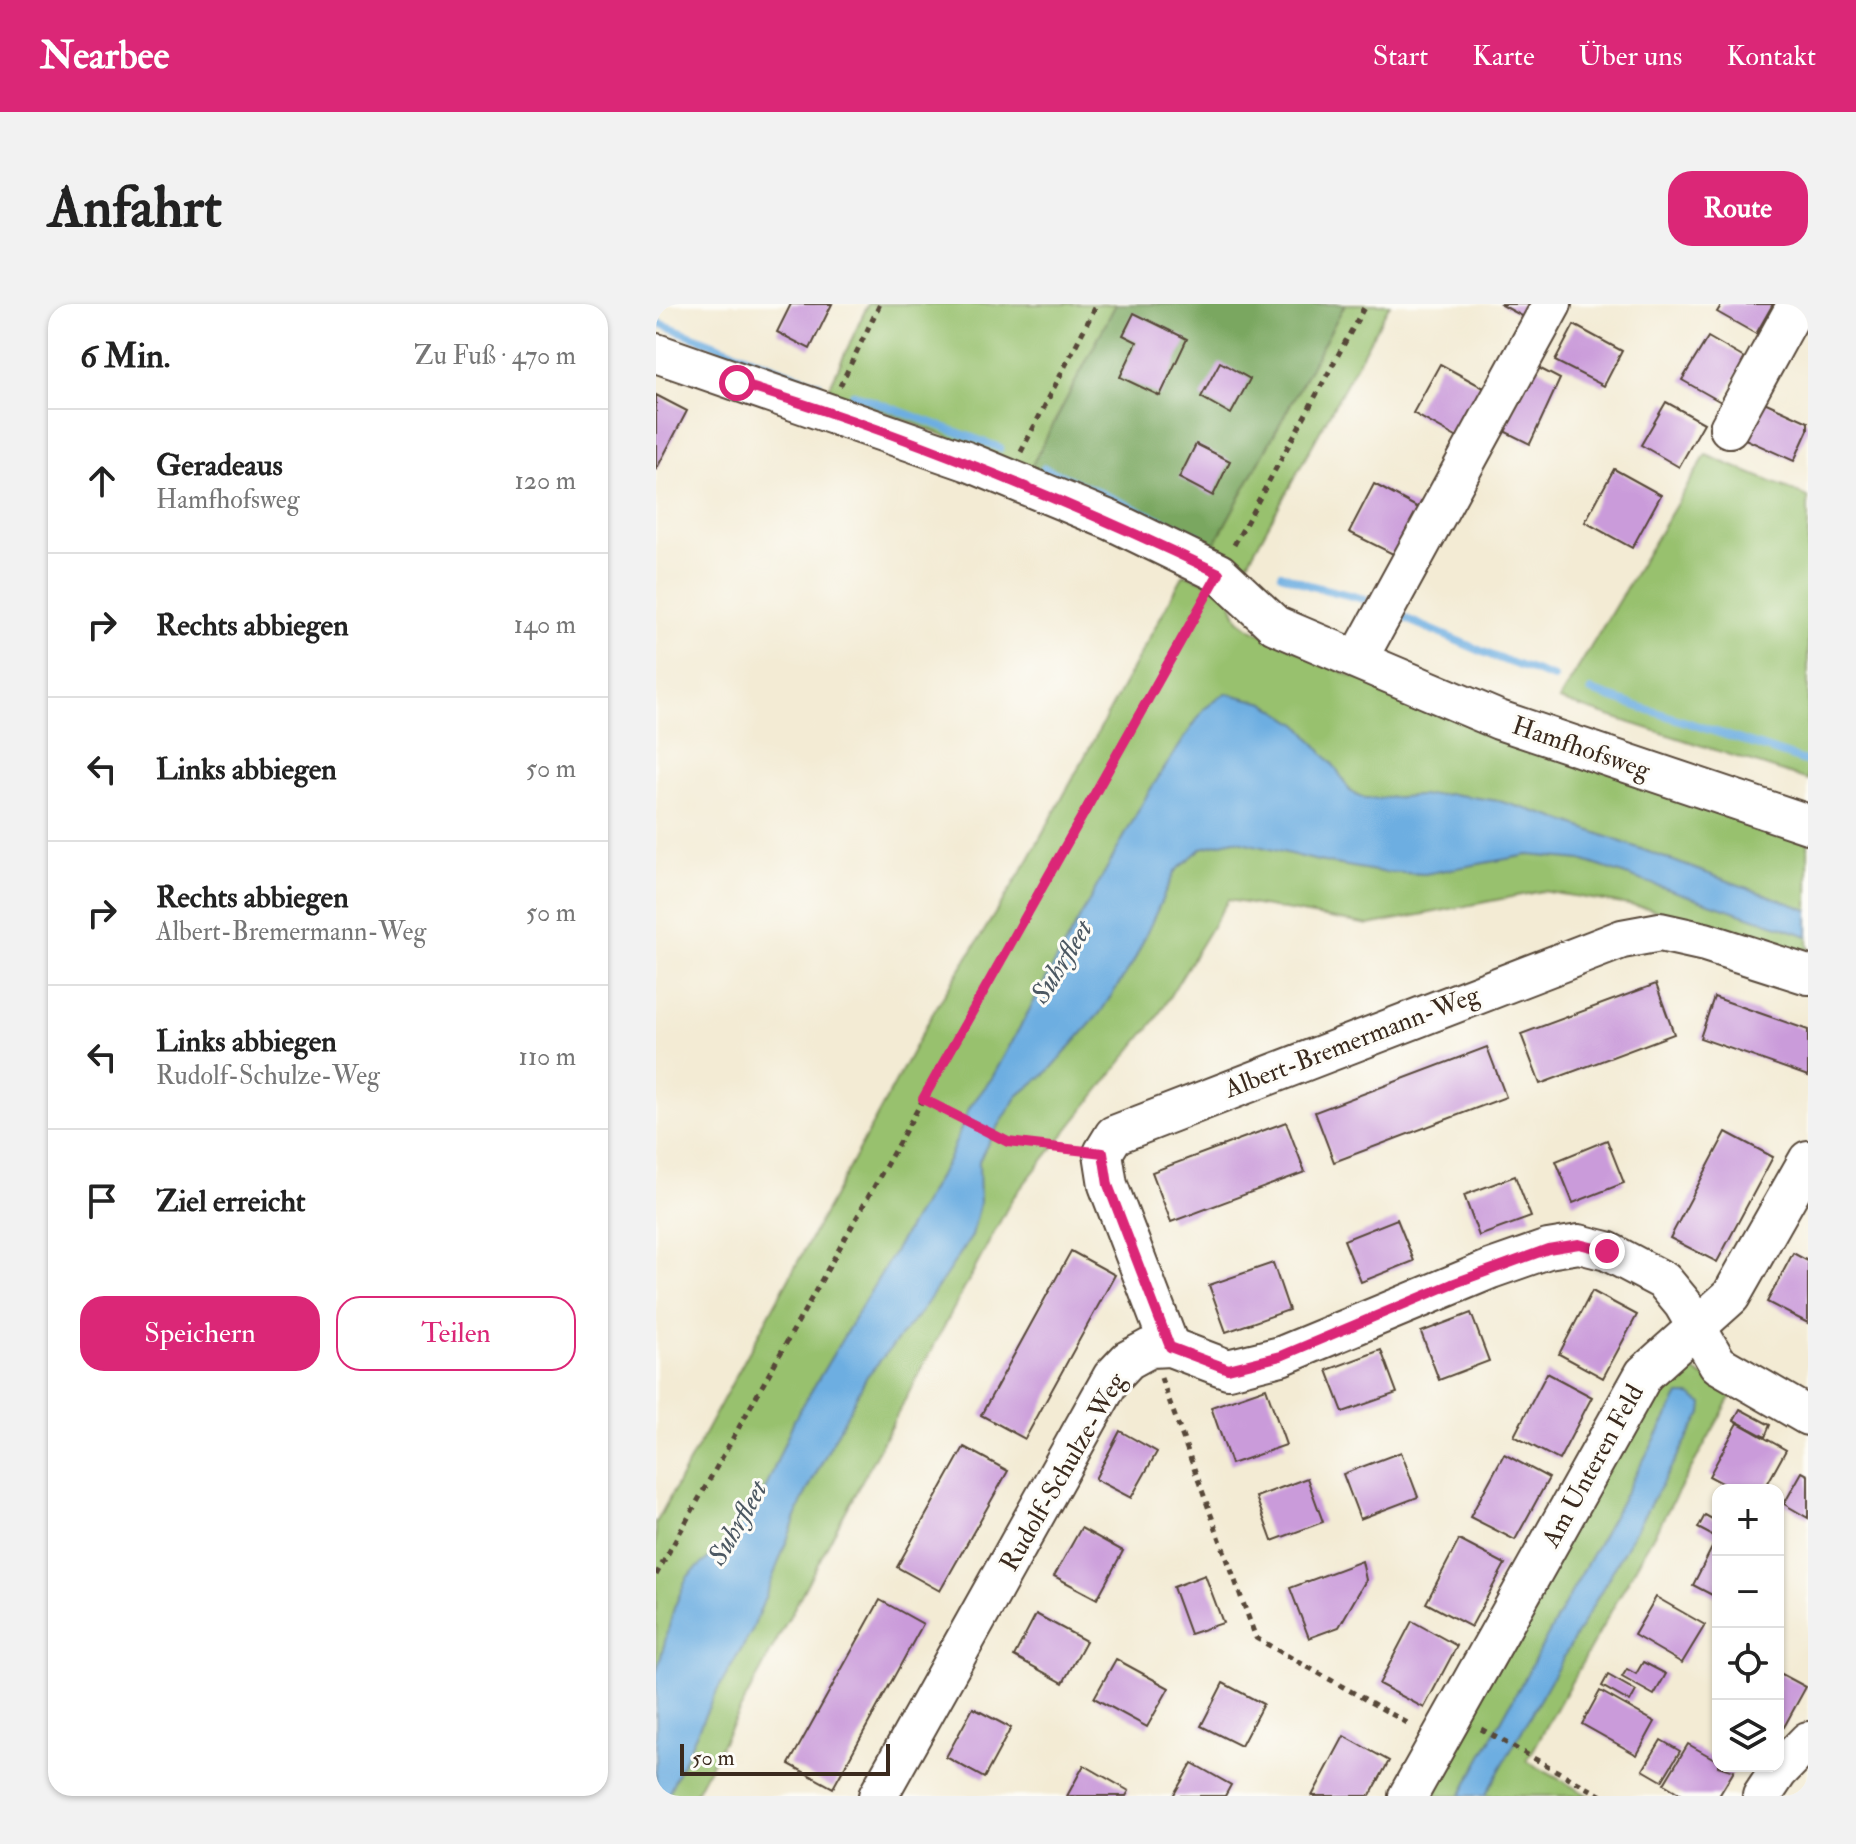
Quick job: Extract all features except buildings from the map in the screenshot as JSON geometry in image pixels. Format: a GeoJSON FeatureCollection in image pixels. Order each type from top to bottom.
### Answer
{"type":"FeatureCollection","features":[{"type":"Feature","properties":{"kind":"street"},"geometry":{"type":"LineString","coordinates":[[1358,659],[1552,304]]}},
{"type":"Feature","properties":{"kind":"street"},"geometry":{"type":"LineString","coordinates":[[1729,428],[1797,304]]}},
{"type":"Feature","properties":{"kind":"street","name":"Hamfhofsweg"},"geometry":{"type":"LineString","coordinates":[[656,353],[828,410],[1112,521],[1219,573],[1275,625],[1499,720],[1808,824]]}},
{"type":"Feature","properties":{"kind":"street","name":"Albert-Bremermann-Weg"},"geometry":{"type":"LineString","coordinates":[[1103,1153],[1114,1135],[1141,1122],[1622,939],[1660,932],[1705,942],[1808,975]]}},
{"type":"Feature","properties":{"kind":"street"},"geometry":{"type":"LineString","coordinates":[[1103,1153],[1108,1185],[1160,1348],[1228,1369],[1281,1356],[1491,1269],[1548,1249],[1579,1244],[1607,1251],[1664,1281],[1718,1364],[1808,1416]]}},
{"type":"Feature","properties":{"kind":"street","name":"Am Unteren Feld"},"geometry":{"type":"LineString","coordinates":[[1408,1796],[1644,1374],[1695,1325],[1731,1296],[1808,1160]]}},
{"type":"Feature","properties":{"kind":"street","name":"Rudolf-Schulze-Weg"},"geometry":{"type":"LineString","coordinates":[[878,1796],[1112,1377],[1128,1360],[1160,1348]]}},
{"type":"Feature","properties":{"kind":"street"},"geometry":{"type":"LineString","coordinates":[[1762,1796],[1778,1772],[1808,1741]]}},
{"type":"Feature","properties":{"kind":"path"},"geometry":{"type":"LineString","coordinates":[[828,410],[880,304]]}},
{"type":"Feature","properties":{"kind":"path"},"geometry":{"type":"LineString","coordinates":[[1008,478],[1097,304]]}},
{"type":"Feature","properties":{"kind":"path"},"geometry":{"type":"LineString","coordinates":[[656,1575],[1219,573],[1366,304]]}},
{"type":"Feature","properties":{"kind":"path"},"geometry":{"type":"LineString","coordinates":[[923,1099],[1008,1142],[1103,1153]]}},
{"type":"Feature","properties":{"kind":"path"},"geometry":{"type":"LineString","coordinates":[[1160,1348],[1256,1638],[1439,1741]]}},
{"type":"Feature","properties":{"kind":"path"},"geometry":{"type":"LineString","coordinates":[[1478,1727],[1602,1796]]}},
{"type":"Feature","properties":{"kind":"green space"},"geometry":{"type":"Polygon","coordinates":[[[868,304],[1116,304],[1030,469],[828,390],[868,304]]]}},
{"type":"Feature","properties":{"kind":"green space"},"geometry":{"type":"Polygon","coordinates":[[[1116,304],[1345,304],[1210,552],[1030,469],[1116,304]]]}},
{"type":"Feature","properties":{"kind":"green space"},"geometry":{"type":"Polygon","coordinates":[[[1345,304],[1390,304],[1242,573],[1210,552],[1345,304]]]}},
{"type":"Feature","properties":{"kind":"green space"},"geometry":{"type":"Polygon","coordinates":[[[1706,455],[1808,497],[1808,780],[1559,700],[1706,455]]]}},
{"type":"Feature","properties":{"kind":"green space"},"geometry":{"type":"Polygon","coordinates":[[[1184,574],[1226,589],[1239,620],[1251,629],[1349,675],[1808,842],[1808,959],[1648,908],[1542,891],[1369,925],[1228,900],[1156,1019],[1012,1199],[694,1796],[656,1796],[656,1523],[933,1013],[1029,859],[1184,574]]]}},
{"type":"Feature","properties":{"kind":"green space"},"geometry":{"type":"Polygon","coordinates":[[[1692,1370],[1734,1392],[1527,1761],[1589,1796],[1422,1796],[1655,1379],[1692,1370]]]}},
{"type":"Feature","properties":{"kind":"water","name":"Suhrfleet"},"geometry":{"type":"Polygon","coordinates":[[[1226,693],[1265,703],[1299,725],[1336,768],[1350,791],[1365,799],[1452,794],[1499,801],[1553,817],[1808,910],[1808,936],[1581,860],[1528,855],[1425,874],[1381,872],[1318,861],[1234,840],[1202,848],[1175,871],[1134,961],[1100,1013],[1050,1070],[1018,1096],[989,1141],[979,1161],[980,1203],[972,1236],[921,1312],[867,1376],[803,1499],[752,1631],[713,1698],[667,1796],[656,1796],[656,1675],[674,1608],[687,1577],[729,1540],[758,1507],[794,1420],[948,1161],[969,1108],[992,1078],[1148,793],[1204,709],[1226,693]]]}},
{"type":"Feature","properties":{"kind":"water"},"geometry":{"type":"Polygon","coordinates":[[[1679,1395],[1690,1395],[1703,1404],[1702,1413],[1485,1796],[1460,1796],[1679,1395]]]}},
{"type":"Feature","properties":{"kind":"waterway"},"geometry":{"type":"LineString","coordinates":[[656,322],[818,384]]}},
{"type":"Feature","properties":{"kind":"waterway"},"geometry":{"type":"LineString","coordinates":[[853,394],[1000,448]]}},
{"type":"Feature","properties":{"kind":"waterway"},"geometry":{"type":"LineString","coordinates":[[1044,468],[1197,536]]}},
{"type":"Feature","properties":{"kind":"waterway"},"geometry":{"type":"LineString","coordinates":[[1281,574],[1308,585],[1364,599]]}},
{"type":"Feature","properties":{"kind":"waterway"},"geometry":{"type":"LineString","coordinates":[[1404,618],[1495,657],[1554,678]]}},
{"type":"Feature","properties":{"kind":"waterway"},"geometry":{"type":"LineString","coordinates":[[1591,691],[1808,762]]}},
{"type":"Feature","properties":{"kind":"route"},"geometry":{"type":"LineString","coordinates":[[737,383],[828,410],[969,462],[1112,521],[1219,573],[923,1099],[1008,1142],[1103,1153],[1108,1185],[1170,1347],[1228,1369],[1281,1356],[1452,1284],[1548,1249],[1579,1244],[1607,1251]]}}]}
